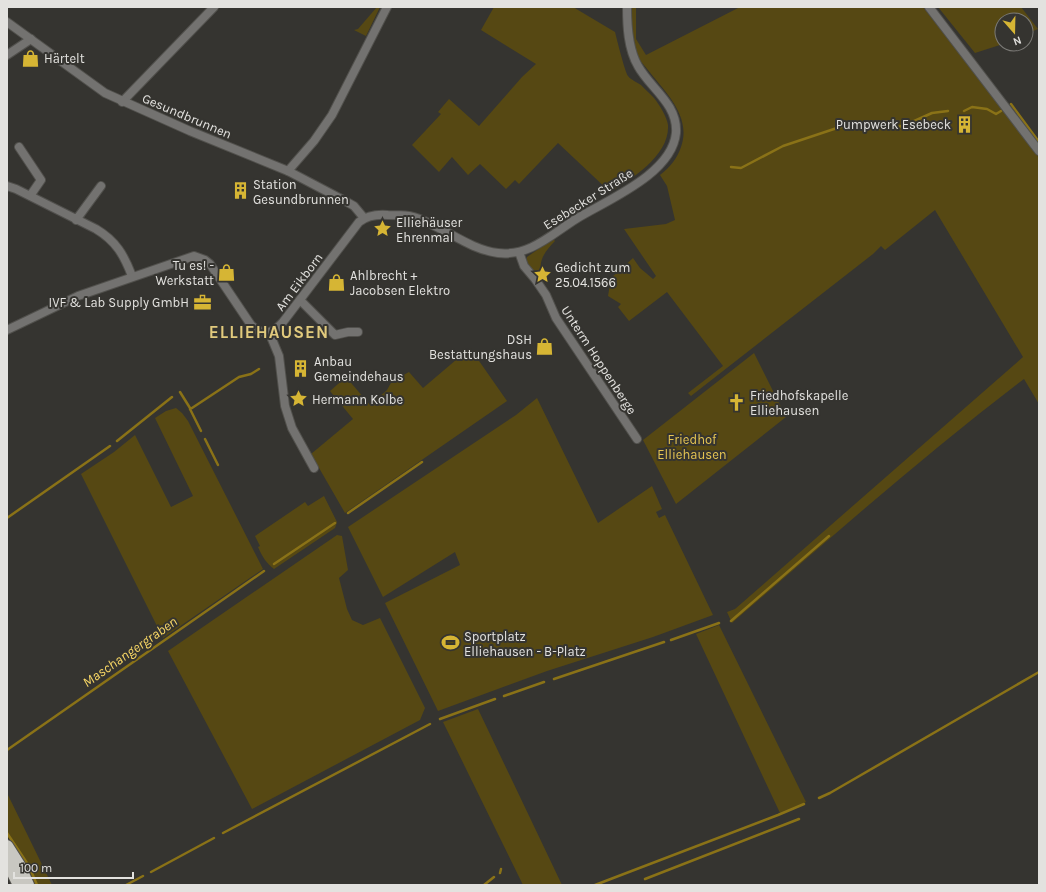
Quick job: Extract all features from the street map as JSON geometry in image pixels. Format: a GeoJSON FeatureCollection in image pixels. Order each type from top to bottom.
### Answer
{"type":"FeatureCollection","features":[{"type":"Feature","properties":{"kind":"highway"},"geometry":{"type":"LineString","coordinates":[[7,846],[19,865],[28,885]]}},
{"type":"Feature","properties":{"kind":"highway"},"geometry":{"type":"LineString","coordinates":[[7,861],[19,885]]}},
{"type":"Feature","properties":{"kind":"street"},"geometry":{"type":"LineString","coordinates":[[122,102],[214,7]]}},
{"type":"Feature","properties":{"kind":"street"},"geometry":{"type":"LineString","coordinates":[[288,171],[314,141],[332,115],[387,7]]}},
{"type":"Feature","properties":{"kind":"street","name":"Esebecker Straße"},"geometry":{"type":"LineString","coordinates":[[519,252],[550,237],[577,219],[630,188],[644,178],[661,162],[672,145],[676,130],[673,114],[669,105],[641,71],[636,62],[629,37],[627,7]]}},
{"type":"Feature","properties":{"kind":"street"},"geometry":{"type":"LineString","coordinates":[[929,7],[1039,151]]}},
{"type":"Feature","properties":{"kind":"street","name":"Gesundbrunnen"},"geometry":{"type":"LineString","coordinates":[[7,22],[105,93],[122,102],[288,171],[354,206],[364,218]]}},
{"type":"Feature","properties":{"kind":"street"},"geometry":{"type":"LineString","coordinates":[[7,55],[31,39]]}},
{"type":"Feature","properties":{"kind":"street"},"geometry":{"type":"LineString","coordinates":[[19,147],[41,180],[30,196]]}},
{"type":"Feature","properties":{"kind":"street"},"geometry":{"type":"LineString","coordinates":[[7,186],[16,189],[102,233],[115,244],[127,261],[132,276]]}},
{"type":"Feature","properties":{"kind":"street"},"geometry":{"type":"LineString","coordinates":[[76,220],[101,186]]}},
{"type":"Feature","properties":{"kind":"street"},"geometry":{"type":"LineString","coordinates":[[364,218],[382,214],[409,216],[485,250],[504,254],[519,252]]}},
{"type":"Feature","properties":{"kind":"street","name":"Am Eikborn"},"geometry":{"type":"LineString","coordinates":[[269,332],[275,330],[283,322],[364,218]]}},
{"type":"Feature","properties":{"kind":"street","name":"Unterm Hoppenberge"},"geometry":{"type":"LineString","coordinates":[[519,252],[524,266],[546,295],[556,318],[637,439]]}},
{"type":"Feature","properties":{"kind":"street"},"geometry":{"type":"LineString","coordinates":[[7,330],[78,296],[192,256],[200,257],[210,264],[251,325],[261,332],[269,332],[279,356],[285,406],[292,428],[314,468]]}},
{"type":"Feature","properties":{"kind":"street"},"geometry":{"type":"LineString","coordinates":[[300,300],[335,335],[348,332],[358,332]]}},
{"type":"Feature","properties":{"kind":"green space"},"geometry":{"type":"Polygon","coordinates":[[[377,7],[380,7],[366,36],[354,30],[358,29],[377,7]]]}},
{"type":"Feature","properties":{"kind":"green space"},"geometry":{"type":"Polygon","coordinates":[[[494,7],[573,7],[615,32],[628,76],[641,85],[654,98],[668,125],[667,136],[663,146],[648,165],[639,173],[610,192],[558,143],[519,184],[515,180],[506,189],[480,164],[468,175],[452,157],[439,172],[412,145],[441,114],[438,112],[449,99],[479,126],[522,77],[536,64],[481,30],[494,7]]]}},
{"type":"Feature","properties":{"kind":"green space"},"geometry":{"type":"Polygon","coordinates":[[[630,7],[636,7],[636,39],[646,55],[740,7],[923,7],[1021,131],[1039,158],[1039,404],[1024,379],[913,468],[732,623],[727,612],[735,609],[1023,357],[935,210],[885,250],[881,246],[873,254],[691,396],[688,393],[723,366],[667,292],[629,321],[618,307],[621,304],[608,296],[611,278],[633,258],[640,268],[653,279],[656,276],[624,229],[666,224],[675,220],[667,186],[660,175],[675,159],[681,147],[683,136],[683,125],[675,105],[638,58],[633,39],[630,7]]]}},
{"type":"Feature","properties":{"kind":"green space"},"geometry":{"type":"Polygon","coordinates":[[[938,7],[1021,7],[1025,12],[994,12],[994,47],[975,53],[938,7]]]}},
{"type":"Feature","properties":{"kind":"green space"},"geometry":{"type":"Polygon","coordinates":[[[1034,24],[1038,29],[1034,31],[1034,24]]]}},
{"type":"Feature","properties":{"kind":"green space"},"geometry":{"type":"Polygon","coordinates":[[[553,239],[555,241],[543,256],[541,269],[543,273],[539,277],[536,276],[526,263],[527,257],[553,239]]]}},
{"type":"Feature","properties":{"kind":"green space"},"geometry":{"type":"Polygon","coordinates":[[[470,348],[507,401],[345,513],[311,454],[353,419],[330,391],[346,377],[370,405],[387,390],[392,381],[409,372],[423,388],[470,348]]]}},
{"type":"Feature","properties":{"kind":"green space","name":"Friedhof Elliehausen"},"geometry":{"type":"Polygon","coordinates":[[[754,353],[786,417],[676,504],[643,440],[754,353]]]}},
{"type":"Feature","properties":{"kind":"green space"},"geometry":{"type":"Polygon","coordinates":[[[537,398],[598,523],[652,486],[662,509],[656,512],[659,518],[665,515],[713,615],[653,637],[547,671],[438,711],[385,603],[460,565],[455,552],[383,597],[348,527],[516,415],[537,398]]]}},
{"type":"Feature","properties":{"kind":"green space"},"geometry":{"type":"Polygon","coordinates":[[[176,408],[188,421],[263,569],[163,638],[81,474],[114,452],[135,435],[171,507],[193,496],[155,418],[166,411],[176,408]]]}},
{"type":"Feature","properties":{"kind":"green space"},"geometry":{"type":"Polygon","coordinates":[[[324,496],[337,522],[335,528],[274,569],[263,556],[258,547],[260,546],[255,536],[305,502],[308,506],[324,496]]]}},
{"type":"Feature","properties":{"kind":"green space"},"geometry":{"type":"Polygon","coordinates":[[[337,535],[342,536],[348,570],[339,578],[347,609],[352,620],[363,625],[380,618],[425,708],[420,720],[252,809],[168,651],[337,535]]]}},
{"type":"Feature","properties":{"kind":"green space"},"geometry":{"type":"Polygon","coordinates":[[[719,625],[806,802],[780,813],[696,634],[719,625]]]}},
{"type":"Feature","properties":{"kind":"green space"},"geometry":{"type":"Polygon","coordinates":[[[478,709],[562,885],[523,885],[443,722],[478,709]]]}},
{"type":"Feature","properties":{"kind":"green space"},"geometry":{"type":"Polygon","coordinates":[[[7,793],[52,885],[34,885],[23,859],[7,836],[7,793]]]}},
{"type":"Feature","properties":{"kind":"waterway"},"geometry":{"type":"LineString","coordinates":[[1011,104],[1039,142]]}},
{"type":"Feature","properties":{"kind":"waterway"},"geometry":{"type":"LineString","coordinates":[[964,111],[972,107],[987,109],[996,114],[1001,111]]}},
{"type":"Feature","properties":{"kind":"waterway"},"geometry":{"type":"LineString","coordinates":[[731,167],[741,168],[783,146],[840,127],[859,126],[875,129],[896,128],[932,113],[948,111]]}},
{"type":"Feature","properties":{"kind":"waterway"},"geometry":{"type":"LineString","coordinates":[[192,408],[239,377],[251,374],[259,369]]}},
{"type":"Feature","properties":{"kind":"waterway"},"geometry":{"type":"LineString","coordinates":[[180,392],[190,408]]}},
{"type":"Feature","properties":{"kind":"waterway"},"geometry":{"type":"LineString","coordinates":[[117,441],[172,397]]}},
{"type":"Feature","properties":{"kind":"waterway"},"geometry":{"type":"LineString","coordinates":[[190,409],[201,431]]}},
{"type":"Feature","properties":{"kind":"waterway"},"geometry":{"type":"LineString","coordinates":[[205,439],[218,465]]}},
{"type":"Feature","properties":{"kind":"waterway"},"geometry":{"type":"LineString","coordinates":[[7,518],[110,446]]}},
{"type":"Feature","properties":{"kind":"waterway","name":"Maschangergraben"},"geometry":{"type":"LineString","coordinates":[[348,513],[422,462]]}},
{"type":"Feature","properties":{"kind":"waterway","name":"Maschangergraben"},"geometry":{"type":"LineString","coordinates":[[274,564],[335,523]]}},
{"type":"Feature","properties":{"kind":"waterway"},"geometry":{"type":"LineString","coordinates":[[731,621],[829,536]]}},
{"type":"Feature","properties":{"kind":"waterway","name":"Maschangergraben"},"geometry":{"type":"LineString","coordinates":[[7,750],[264,571]]}},
{"type":"Feature","properties":{"kind":"waterway"},"geometry":{"type":"LineString","coordinates":[[671,640],[719,623]]}},
{"type":"Feature","properties":{"kind":"waterway"},"geometry":{"type":"LineString","coordinates":[[554,679],[664,642]]}},
{"type":"Feature","properties":{"kind":"waterway"},"geometry":{"type":"LineString","coordinates":[[819,798],[1039,672]]}},
{"type":"Feature","properties":{"kind":"waterway"},"geometry":{"type":"LineString","coordinates":[[504,696],[544,682]]}},
{"type":"Feature","properties":{"kind":"waterway"},"geometry":{"type":"LineString","coordinates":[[440,719],[495,699]]}},
{"type":"Feature","properties":{"kind":"waterway"},"geometry":{"type":"LineString","coordinates":[[223,833],[430,724]]}},
{"type":"Feature","properties":{"kind":"waterway"},"geometry":{"type":"LineString","coordinates":[[595,885],[804,804]]}},
{"type":"Feature","properties":{"kind":"waterway"},"geometry":{"type":"LineString","coordinates":[[645,879],[799,819]]}},
{"type":"Feature","properties":{"kind":"waterway"},"geometry":{"type":"LineString","coordinates":[[7,833],[29,866],[37,885]]}},
{"type":"Feature","properties":{"kind":"waterway"},"geometry":{"type":"LineString","coordinates":[[151,872],[214,838]]}},
{"type":"Feature","properties":{"kind":"waterway"},"geometry":{"type":"LineString","coordinates":[[500,873],[501,869]]}},
{"type":"Feature","properties":{"kind":"waterway"},"geometry":{"type":"LineString","coordinates":[[126,885],[143,876]]}},
{"type":"Feature","properties":{"kind":"waterway"},"geometry":{"type":"LineString","coordinates":[[484,885],[494,877]]}},
{"type":"Feature","properties":{"kind":"place","name":"Härtelt"},"geometry":{"type":"Point","coordinates":[31,58]}},
{"type":"Feature","properties":{"kind":"place","name":"Pumpwerk Esebeck"},"geometry":{"type":"Point","coordinates":[964,124]}},
{"type":"Feature","properties":{"kind":"place","name":"Station Gesundbrunnen"},"geometry":{"type":"Point","coordinates":[240,191]}},
{"type":"Feature","properties":{"kind":"place","name":"Elliehäuser Ehrenmal"},"geometry":{"type":"Point","coordinates":[383,229]}},
{"type":"Feature","properties":{"kind":"place","name":"Tu es! - Werkstatt"},"geometry":{"type":"Point","coordinates":[227,272]}},
{"type":"Feature","properties":{"kind":"place","name":"Gedicht zum 25.04.1566"},"geometry":{"type":"Point","coordinates":[542,274]}},
{"type":"Feature","properties":{"kind":"place","name":"Ahlbrecht + Jacobsen Elektro"},"geometry":{"type":"Point","coordinates":[337,282]}},
{"type":"Feature","properties":{"kind":"place","name":"IVF & Lab Supply GmbH"},"geometry":{"type":"Point","coordinates":[202,302]}},
{"type":"Feature","properties":{"kind":"place","name":"DSH Bestattungshaus"},"geometry":{"type":"Point","coordinates":[545,346]}},
{"type":"Feature","properties":{"kind":"place","name":"Anbau Gemeindehaus"},"geometry":{"type":"Point","coordinates":[301,368]}},
{"type":"Feature","properties":{"kind":"place","name":"Hermann Kolbe"},"geometry":{"type":"Point","coordinates":[299,399]}},
{"type":"Feature","properties":{"kind":"place","name":"Friedhofskapelle Elliehausen"},"geometry":{"type":"Point","coordinates":[737,402]}},
{"type":"Feature","properties":{"kind":"place","name":"Sportplatz Elliehausen - B-Platz"},"geometry":{"type":"Point","coordinates":[451,643]}},
{"type":"Feature","properties":{"kind":"district","name":"ELLIEHAUSEN"},"geometry":{"type":"Point","coordinates":[269,332]}}]}
